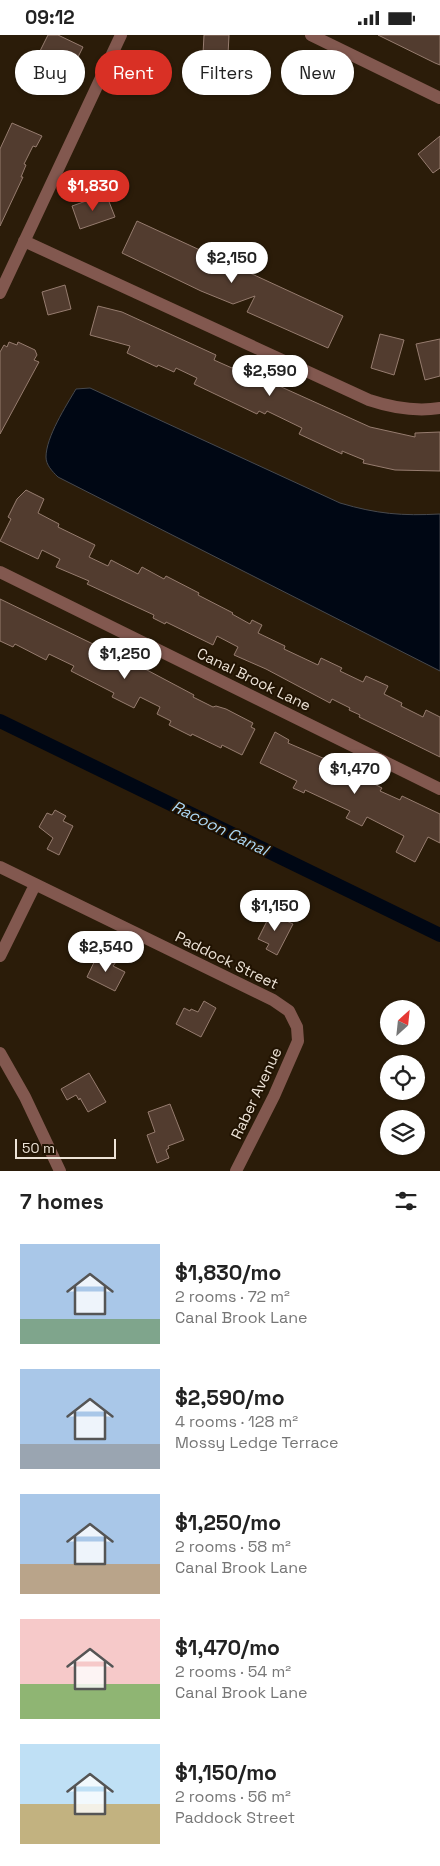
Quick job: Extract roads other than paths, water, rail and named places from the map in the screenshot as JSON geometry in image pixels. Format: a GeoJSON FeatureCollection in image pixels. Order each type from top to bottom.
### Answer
{"type":"FeatureCollection","features":[{"type":"Feature","properties":{"kind":"street"},"geometry":{"type":"LineString","coordinates":[[0,293],[121,35]]}},
{"type":"Feature","properties":{"kind":"street"},"geometry":{"type":"LineString","coordinates":[[311,35],[440,98]]}},
{"type":"Feature","properties":{"kind":"street"},"geometry":{"type":"LineString","coordinates":[[24,241],[369,400],[400,409],[417,410],[440,407]]}},
{"type":"Feature","properties":{"kind":"street","name":"Canal Brook Lane"},"geometry":{"type":"LineString","coordinates":[[0,572],[440,789]]}},
{"type":"Feature","properties":{"kind":"street","name":"Paddock Street"},"geometry":{"type":"LineString","coordinates":[[0,867],[273,1000],[289,1011],[297,1027]]}},
{"type":"Feature","properties":{"kind":"street"},"geometry":{"type":"LineString","coordinates":[[0,956],[35,885]]}},
{"type":"Feature","properties":{"kind":"street","name":"Raber Avenue"},"geometry":{"type":"LineString","coordinates":[[236,1171],[274,1096],[298,1041],[297,1027]]}},
{"type":"Feature","properties":{"kind":"street"},"geometry":{"type":"LineString","coordinates":[[0,1053],[25,1097],[60,1171]]}},
{"type":"Feature","properties":{"kind":"waterway","name":"Racoon Canal"},"geometry":{"type":"LineString","coordinates":[[0,721],[440,935]]}}]}
